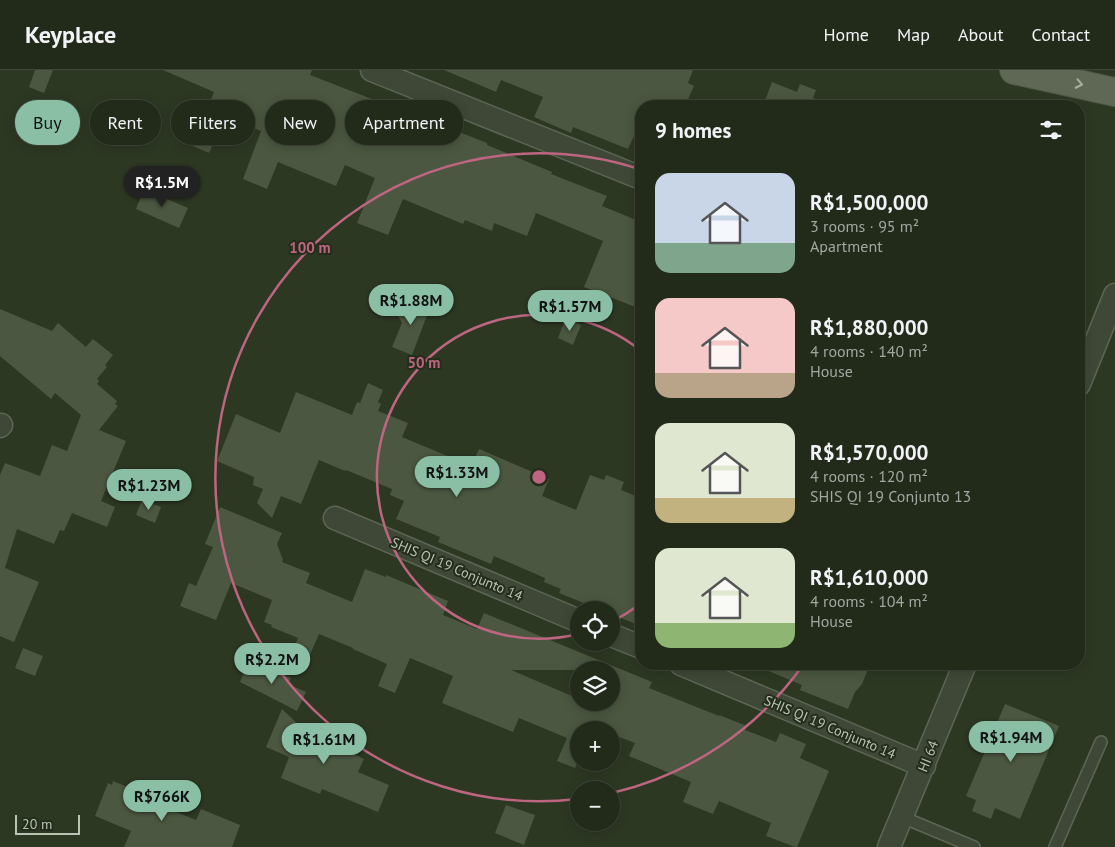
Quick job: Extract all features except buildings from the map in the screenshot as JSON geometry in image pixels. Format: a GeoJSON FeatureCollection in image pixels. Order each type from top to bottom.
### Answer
{"type":"FeatureCollection","features":[{"type":"Feature","properties":{"kind":"main road"},"geometry":{"type":"LineString","coordinates":[[1014,70],[1115,92]]}},
{"type":"Feature","properties":{"kind":"street"},"geometry":{"type":"LineString","coordinates":[[372,70],[635,176]]}},
{"type":"Feature","properties":{"kind":"street"},"geometry":{"type":"LineString","coordinates":[[1085,369],[1115,295]]}},
{"type":"Feature","properties":{"kind":"street","name":"SHIS QI 19 Conjunto 14"},"geometry":{"type":"LineString","coordinates":[[334,518],[570,617]]}},
{"type":"Feature","properties":{"kind":"street"},"geometry":{"type":"LineString","coordinates":[[620,638],[635,644]]}},
{"type":"Feature","properties":{"kind":"street","name":"SHIS QI 19 Conjunto 14"},"geometry":{"type":"LineString","coordinates":[[694,670],[924,766]]}},
{"type":"Feature","properties":{"kind":"street","name":"HI 64"},"geometry":{"type":"LineString","coordinates":[[890,847],[963,670]]}},
{"type":"Feature","properties":{"kind":"lane"},"geometry":{"type":"LineString","coordinates":[[1055,847],[1101,742]]}},
{"type":"Feature","properties":{"kind":"lane"},"geometry":{"type":"LineString","coordinates":[[902,817],[974,847]]}}]}
